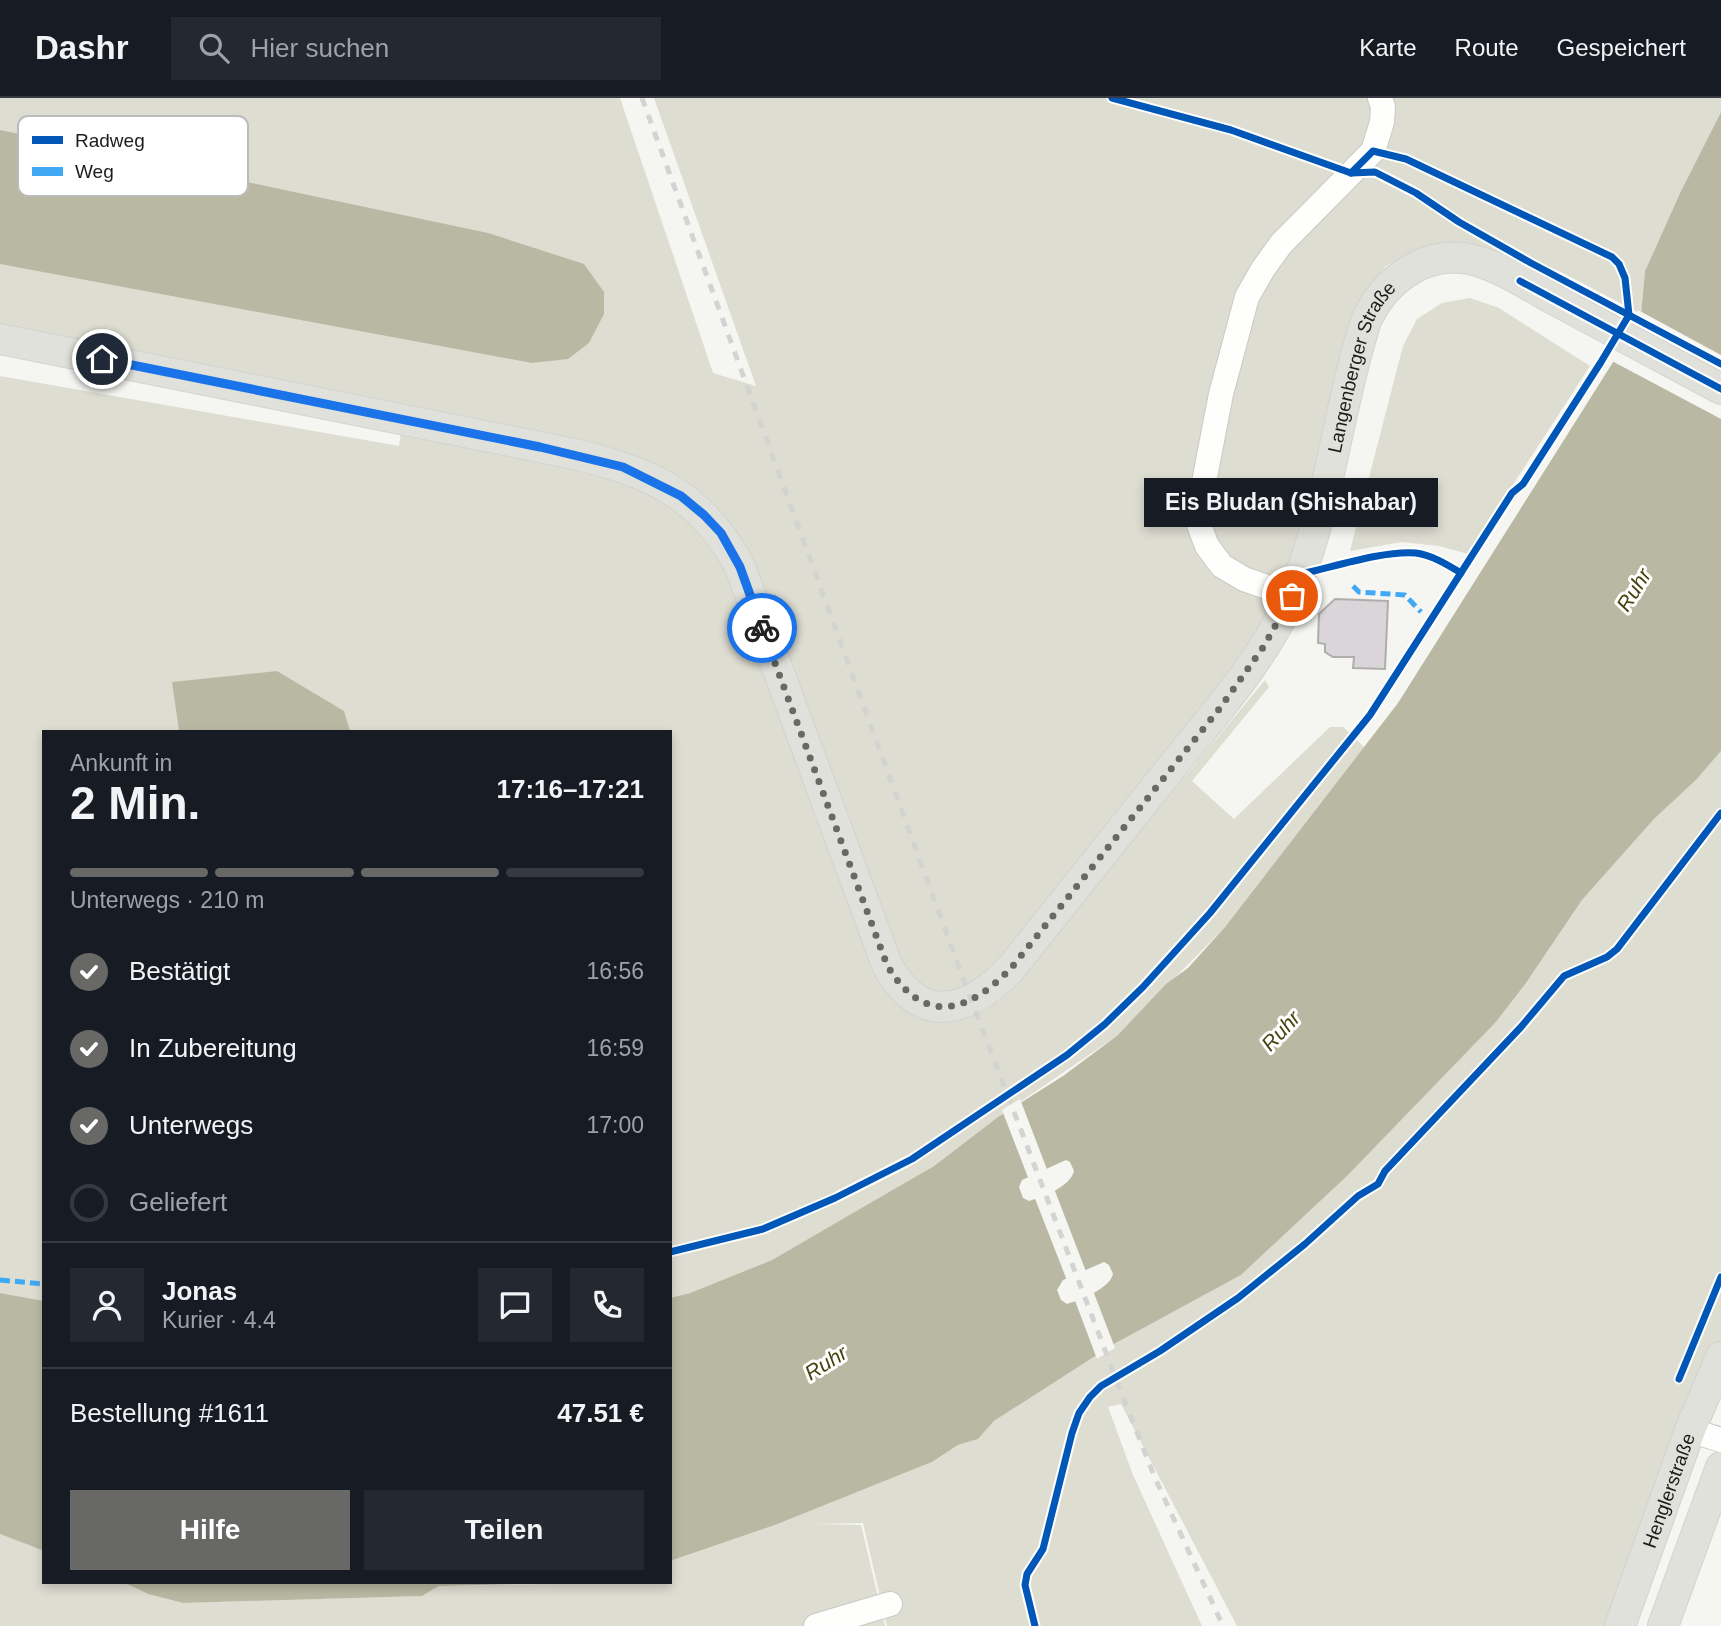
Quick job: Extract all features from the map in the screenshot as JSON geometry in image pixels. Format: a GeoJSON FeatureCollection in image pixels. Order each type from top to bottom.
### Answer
{"type":"FeatureCollection","features":[{"type":"Feature","properties":{"kind":"main road","name":"Langenberger Straße"},"geometry":{"type":"LineString","coordinates":[[0,339],[586,457],[634,472],[681,496],[721,533],[740,567],[887,965],[909,993],[926,1003],[939,1006],[957,1006],[976,999],[1012,967],[1220,708],[1264,646],[1292,596],[1317,521],[1362,332],[1380,295],[1395,280],[1415,267],[1449,259],[1479,262],[1522,282],[1721,389]]}},
{"type":"Feature","properties":{"kind":"main road","name":"Henglerstraße"},"geometry":{"type":"LineString","coordinates":[[1620,1626],[1690,1430],[1721,1357]]}},
{"type":"Feature","properties":{"kind":"main road","name":"Henglerstraße"},"geometry":{"type":"LineString","coordinates":[[1663,1626],[1721,1467]]}},
{"type":"Feature","properties":{"kind":"street"},"geometry":{"type":"LineString","coordinates":[[1292,596],[1244,579],[1222,566],[1207,546],[1199,525],[1203,487],[1221,394],[1247,297],[1263,268],[1281,244],[1373,151],[1382,122],[1383,107],[1380,98]]}},
{"type":"Feature","properties":{"kind":"street"},"geometry":{"type":"LineString","coordinates":[[1690,1430],[1721,1440]]}},
{"type":"Feature","properties":{"kind":"street"},"geometry":{"type":"LineString","coordinates":[[1690,1547],[1721,1516]]}},
{"type":"Feature","properties":{"kind":"street"},"geometry":{"type":"LineString","coordinates":[[816,1626],[890,1604]]}},
{"type":"Feature","properties":{"kind":"shaded area"},"geometry":{"type":"Polygon","coordinates":[[[0,98],[620,98],[713,373],[756,386],[654,98],[1721,98],[1721,112],[1645,271],[1641,314],[1561,272],[1474,244],[1427,246],[1386,266],[1358,304],[1296,559],[1244,659],[1162,766],[1090,846],[1045,913],[967,989],[998,1002],[1265,680],[1269,687],[1192,781],[1234,819],[1330,727],[1343,727],[1364,747],[1225,927],[1118,1035],[998,1117],[934,1166],[772,1260],[690,1293],[672,1298],[672,730],[42,730],[42,1301],[0,1293],[0,376],[399,446],[405,404],[0,332],[0,98]]]}},
{"type":"Feature","properties":{"kind":"shaded area"},"geometry":{"type":"Polygon","coordinates":[[[1470,298],[1499,308],[1590,366],[1468,554],[1439,546],[1402,542],[1350,551],[1403,346],[1417,319],[1442,303],[1470,298]]]}},
{"type":"Feature","properties":{"kind":"shaded area"},"geometry":{"type":"Polygon","coordinates":[[[1721,751],[1721,1351],[1616,1626],[1237,1626],[1121,1404],[1108,1407],[1133,1475],[1202,1626],[887,1626],[863,1523],[814,1524],[861,1525],[885,1626],[0,1626],[0,1534],[42,1550],[42,1584],[127,1584],[148,1594],[183,1603],[422,1596],[439,1586],[672,1584],[672,1560],[775,1525],[932,1462],[958,1445],[978,1439],[994,1421],[1114,1344],[1241,1275],[1347,1176],[1496,1022],[1582,900],[1654,819],[1697,779],[1721,751]]]}},
{"type":"Feature","properties":{"kind":"water","name":"Ruhr"},"geometry":{"type":"Polygon","coordinates":[[[1721,112],[1721,751],[1697,779],[1654,819],[1582,900],[1496,1022],[1347,1176],[1241,1275],[1114,1344],[994,1421],[978,1439],[958,1445],[932,1462],[775,1525],[672,1560],[672,1298],[690,1293],[772,1260],[934,1166],[998,1117],[1063,1076],[1118,1035],[1166,984],[1188,968],[1225,927],[1398,703],[1641,314],[1645,271],[1721,112]],[[1066,1160],[1022,1180],[1019,1187],[1023,1198],[1029,1201],[1035,1199],[1067,1182],[1074,1171],[1066,1160]],[[1104,1262],[1063,1280],[1057,1290],[1061,1300],[1067,1304],[1094,1293],[1106,1284],[1113,1274],[1109,1265],[1104,1262]]]}},
{"type":"Feature","properties":{"kind":"water"},"geometry":{"type":"Polygon","coordinates":[[[0,130],[18,134],[18,196],[248,196],[248,182],[488,233],[584,264],[604,292],[604,314],[589,343],[568,359],[532,363],[0,264],[0,130]]]}},
{"type":"Feature","properties":{"kind":"water"},"geometry":{"type":"Polygon","coordinates":[[[277,671],[344,711],[350,730],[179,730],[172,682],[277,671]]]}},
{"type":"Feature","properties":{"kind":"water"},"geometry":{"type":"Polygon","coordinates":[[[0,1293],[42,1301],[42,1550],[0,1534],[0,1293]]]}},
{"type":"Feature","properties":{"kind":"water"},"geometry":{"type":"Polygon","coordinates":[[[127,1584],[516,1584],[439,1586],[422,1596],[183,1603],[148,1594],[127,1584]]]}},
{"type":"Feature","properties":{"kind":"pier"},"geometry":{"type":"Polygon","coordinates":[[[1638,310],[1721,355],[1721,419],[1610,360],[1638,310]]]}},
{"type":"Feature","properties":{"kind":"pier"},"geometry":{"type":"Polygon","coordinates":[[[1020,1099],[1048,1172],[1029,1180],[1002,1110],[1020,1099]]]}},
{"type":"Feature","properties":{"kind":"pier"},"geometry":{"type":"Polygon","coordinates":[[[1053,1186],[1087,1274],[1068,1283],[1034,1196],[1053,1186]]]}},
{"type":"Feature","properties":{"kind":"pier"},"geometry":{"type":"Polygon","coordinates":[[[1092,1288],[1115,1348],[1097,1359],[1074,1298],[1092,1288]]]}},
{"type":"Feature","properties":{"kind":"building"},"geometry":{"type":"Polygon","coordinates":[[[1335,599],[1388,601],[1385,669],[1353,668],[1354,657],[1333,657],[1325,652],[1325,644],[1318,643],[1319,614],[1335,599]]]}},
{"type":"Feature","properties":{"kind":"railway"},"geometry":{"type":"LineString","coordinates":[[642,98],[961,973],[1155,1478],[1223,1626]]}},
{"type":"Feature","properties":{"kind":"marked path"},"geometry":{"type":"LineString","coordinates":[[1353,586],[1359,592],[1405,595],[1421,612]]}},
{"type":"Feature","properties":{"kind":"marked path"},"geometry":{"type":"LineString","coordinates":[[0,1280],[42,1284]]}},
{"type":"Feature","properties":{"kind":"cycle path"},"geometry":{"type":"LineString","coordinates":[[1112,98],[1231,130],[1351,173],[1375,172],[1416,193],[1459,222],[1531,263],[1721,364]]}},
{"type":"Feature","properties":{"kind":"cycle path"},"geometry":{"type":"LineString","coordinates":[[672,1252],[763,1229],[835,1198],[912,1159],[1067,1055],[1105,1024],[1143,987],[1210,913],[1370,715],[1512,493],[1523,484],[1601,362],[1629,315],[1625,278],[1619,264],[1612,257],[1406,159],[1373,151],[1351,173]]}},
{"type":"Feature","properties":{"kind":"cycle path"},"geometry":{"type":"LineString","coordinates":[[1520,281],[1721,389]]}},
{"type":"Feature","properties":{"kind":"cycle path"},"geometry":{"type":"LineString","coordinates":[[1301,574],[1374,556],[1403,553],[1428,556],[1461,573]]}},
{"type":"Feature","properties":{"kind":"cycle path"},"geometry":{"type":"LineString","coordinates":[[1035,1626],[1025,1585],[1027,1574],[1043,1549],[1072,1433],[1079,1413],[1090,1397],[1101,1386],[1160,1351],[1238,1298],[1305,1244],[1358,1196],[1378,1184],[1385,1171],[1521,1027],[1564,976],[1607,957],[1617,949],[1721,813]]}},
{"type":"Feature","properties":{"kind":"cycle path"},"geometry":{"type":"LineString","coordinates":[[1679,1379],[1721,1277]]}},
{"type":"Feature","properties":{"kind":"way so far"},"geometry":{"type":"LineString","coordinates":[[762,628],[887,965],[898,982],[914,996],[926,1003],[951,1007],[976,999],[1012,967],[1220,708],[1282,618],[1292,596]]}},
{"type":"Feature","properties":{"kind":"place","name":"Eis Bludan (Shishabar)"},"geometry":{"type":"Point","coordinates":[1292,596]}},
{"type":"Feature","properties":{"kind":"route"},"geometry":{"type":"LineString","coordinates":[[102,359],[540,447],[623,467],[681,496],[721,533],[740,567],[762,628]]}}]}
